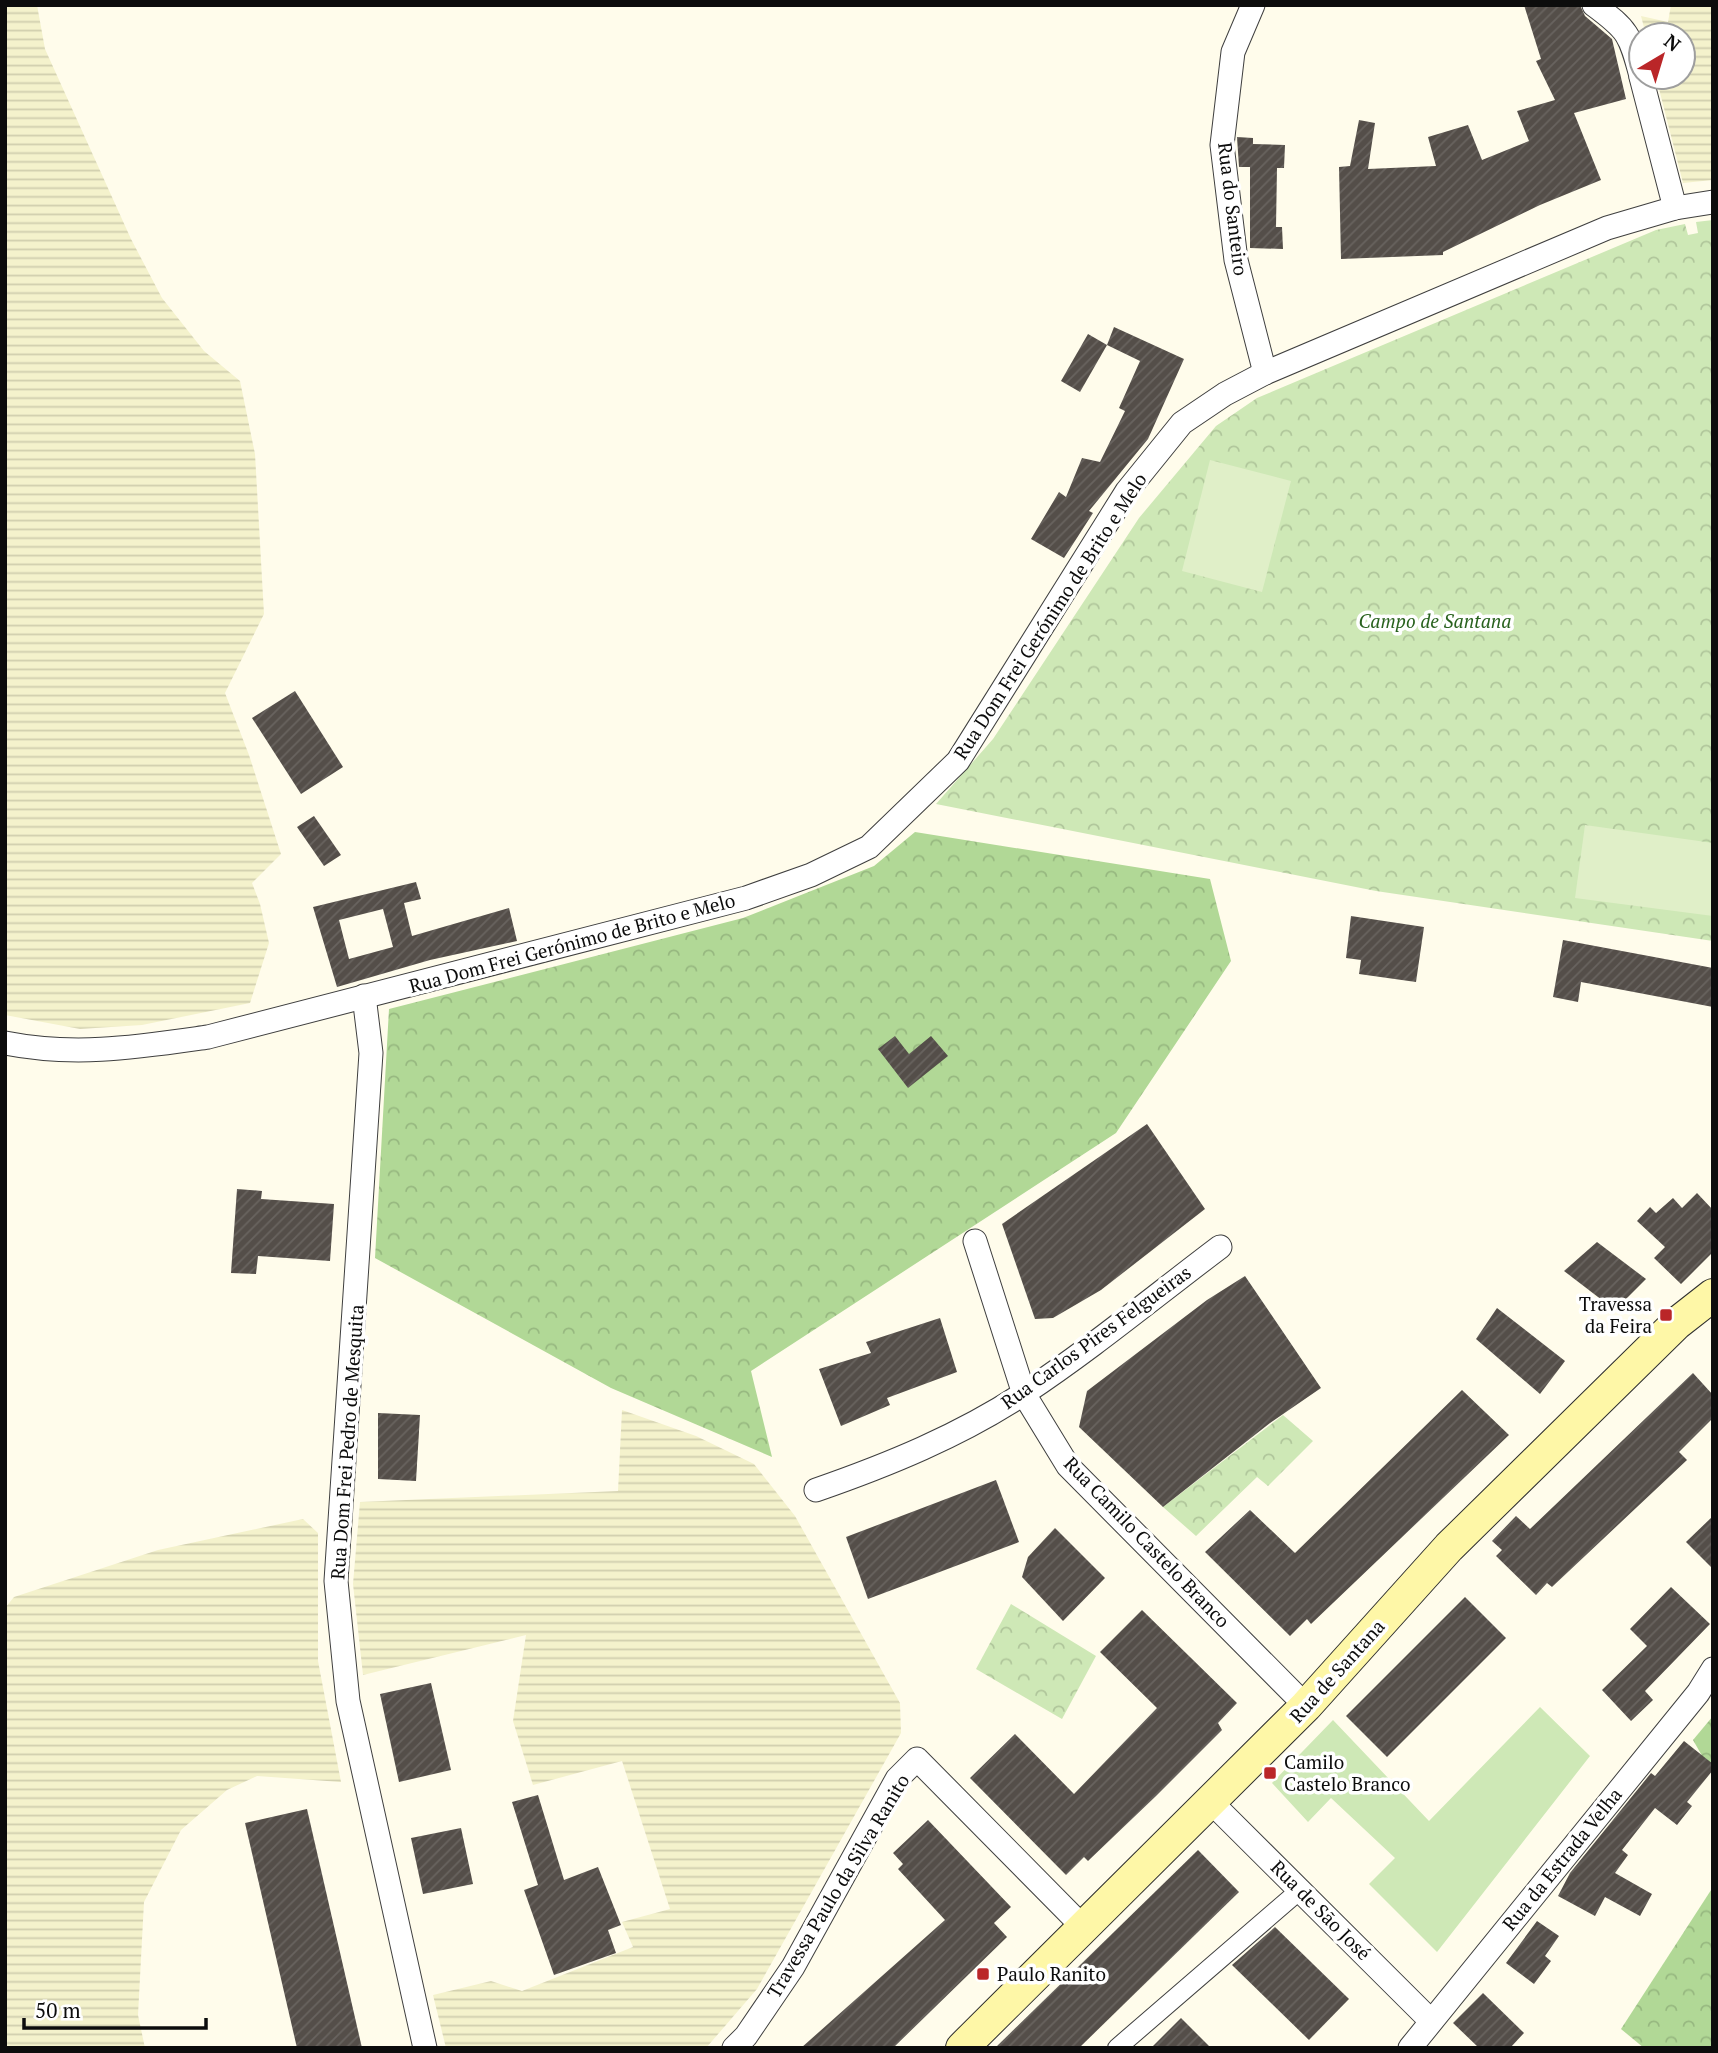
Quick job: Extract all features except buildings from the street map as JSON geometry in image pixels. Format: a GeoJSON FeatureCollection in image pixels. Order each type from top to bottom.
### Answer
{"type":"FeatureCollection","features":[{"type":"Feature","properties":{"kind":"main road","name":"Rua de Santana"},"geometry":{"type":"LineString","coordinates":[[961,2048],[1306,1706],[1449,1547],[1676,1324],[1713,1295]]}},
{"type":"Feature","properties":{"kind":"street","name":"Rua do Santeiro"},"geometry":{"type":"LineString","coordinates":[[1253,5],[1233,52],[1222,145],[1236,260],[1265,373]]}},
{"type":"Feature","properties":{"kind":"street"},"geometry":{"type":"LineString","coordinates":[[1594,5],[1624,27],[1627,33]]}},
{"type":"Feature","properties":{"kind":"street"},"geometry":{"type":"LineString","coordinates":[[1645,91],[1675,208]]}},
{"type":"Feature","properties":{"kind":"street","name":"Rua Dom Frei Gerónimo de Brito e Melo"},"geometry":{"type":"LineString","coordinates":[[5,1043],[48,1051],[127,1049],[208,1037],[746,898],[811,875],[869,847],[958,761],[1127,491],[1182,423],[1224,394],[1265,373],[1607,228],[1675,208],[1713,202]]}},
{"type":"Feature","properties":{"kind":"street","name":"Rua Dom Frei Pedro de Mesquita"},"geometry":{"type":"LineString","coordinates":[[363,996],[371,1053],[336,1581],[348,1701],[425,2048]]}},
{"type":"Feature","properties":{"kind":"street","name":"Rua Camilo Castelo Branco"},"geometry":{"type":"LineString","coordinates":[[975,1241],[1024,1394],[1068,1466],[1306,1706]]}},
{"type":"Feature","properties":{"kind":"street","name":"Rua Carlos Pires Felgueiras"},"geometry":{"type":"LineString","coordinates":[[816,1490],[886,1465],[968,1427],[1024,1394],[1220,1247]]}},
{"type":"Feature","properties":{"kind":"street","name":"Rua da Estrada Velha"},"geometry":{"type":"LineString","coordinates":[[1410,2048],[1705,1694],[1713,1669]]}},
{"type":"Feature","properties":{"kind":"street","name":"Travessa Paulo da Silva Ranito"},"geometry":{"type":"LineString","coordinates":[[734,2048],[746,2036],[793,1967],[897,1779],[917,1759],[1082,1926]]}},
{"type":"Feature","properties":{"kind":"street","name":"Rua de São José"},"geometry":{"type":"LineString","coordinates":[[1210,1801],[1431,2021]]}},
{"type":"Feature","properties":{"kind":"street"},"geometry":{"type":"LineString","coordinates":[[1117,2048],[1300,1890]]}},
{"type":"Feature","properties":{"kind":"shaded area"},"geometry":{"type":"Polygon","coordinates":[[[5,5],[37,5],[45,49],[131,239],[162,298],[204,351],[240,381],[255,454],[264,614],[225,693],[249,755],[281,854],[252,883],[269,943],[250,1003],[142,1025],[80,1029],[5,1015],[5,5]]]}},
{"type":"Feature","properties":{"kind":"shaded area"},"geometry":{"type":"Polygon","coordinates":[[[1671,5],[1713,5],[1713,180],[1683,183],[1660,91],[1697,91],[1697,21],[1668,21],[1671,5]]]}},
{"type":"Feature","properties":{"kind":"shaded area"},"geometry":{"type":"Polygon","coordinates":[[[1641,16],[1664,21],[1642,21],[1641,16]]]}},
{"type":"Feature","properties":{"kind":"shaded area"},"geometry":{"type":"Polygon","coordinates":[[[622,1410],[696,1436],[754,1464],[795,1516],[900,1703],[901,1733],[757,1989],[706,2048],[446,2048],[433,1995],[491,1981],[522,1991],[633,1947],[622,1922],[670,1909],[622,1761],[533,1785],[513,1721],[526,1635],[363,1675],[353,1584],[360,1502],[618,1491],[622,1410]]]}},
{"type":"Feature","properties":{"kind":"shaded area"},"geometry":{"type":"Polygon","coordinates":[[[303,1519],[318,1533],[318,1661],[341,1782],[257,1776],[227,1790],[181,1830],[144,1902],[138,2015],[145,2048],[5,2048],[5,1608],[14,1597],[158,1550],[303,1519]]]}},
{"type":"Feature","properties":{"kind":"green space","name":"Campo de Santana"},"geometry":{"type":"Polygon","coordinates":[[[1713,220],[1713,941],[1376,891],[936,804],[993,739],[1139,518],[1216,426],[1257,398],[1656,230],[1685,224],[1688,235],[1698,233],[1696,222],[1713,220]]]}},
{"type":"Feature","properties":{"kind":"green space"},"geometry":{"type":"Polygon","coordinates":[[[1210,460],[1291,481],[1262,592],[1182,571],[1210,460]]]}},
{"type":"Feature","properties":{"kind":"green space"},"geometry":{"type":"Polygon","coordinates":[[[1585,825],[1713,843],[1713,916],[1575,898],[1585,825]]]}},
{"type":"Feature","properties":{"kind":"green space"},"geometry":{"type":"Polygon","coordinates":[[[915,832],[1210,879],[1231,961],[1116,1133],[751,1371],[772,1457],[611,1388],[375,1258],[389,1009],[743,918],[874,866],[915,832]]]}},
{"type":"Feature","properties":{"kind":"green space"},"geometry":{"type":"Polygon","coordinates":[[[1283,1415],[1313,1441],[1268,1486],[1257,1477],[1196,1536],[1163,1507],[1283,1415]]]}},
{"type":"Feature","properties":{"kind":"green space"},"geometry":{"type":"Polygon","coordinates":[[[1011,1604],[1096,1656],[1062,1719],[976,1669],[1011,1604]]]}},
{"type":"Feature","properties":{"kind":"green space"},"geometry":{"type":"Polygon","coordinates":[[[1540,1707],[1590,1756],[1437,1952],[1369,1884],[1395,1858],[1331,1798],[1308,1822],[1272,1783],[1333,1720],[1429,1821],[1540,1707]]]}},
{"type":"Feature","properties":{"kind":"green space"},"geometry":{"type":"Polygon","coordinates":[[[1713,1716],[1713,1775],[1693,1740],[1713,1716]]]}},
{"type":"Feature","properties":{"kind":"green space"},"geometry":{"type":"Polygon","coordinates":[[[1713,1887],[1713,2048],[1644,2048],[1621,2029],[1713,1887]]]}},
{"type":"Feature","properties":{"kind":"place","name":"Travessa da Feira"},"geometry":{"type":"Point","coordinates":[1666,1315]}},
{"type":"Feature","properties":{"kind":"place","name":"Camilo Castelo Branco"},"geometry":{"type":"Point","coordinates":[1270,1773]}},
{"type":"Feature","properties":{"kind":"place","name":"Paulo Ranito"},"geometry":{"type":"Point","coordinates":[983,1974]}}]}
